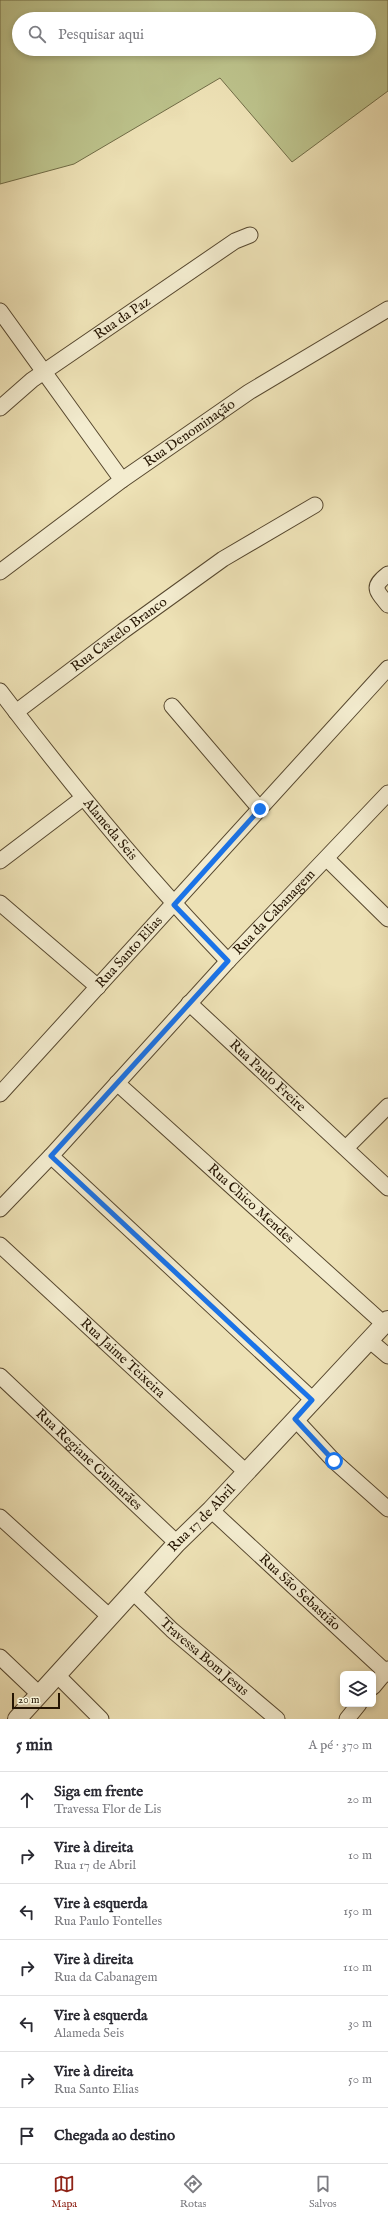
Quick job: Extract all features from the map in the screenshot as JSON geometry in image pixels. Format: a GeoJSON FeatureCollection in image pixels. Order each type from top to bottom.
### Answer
{"type":"FeatureCollection","features":[{"type":"Feature","properties":{"kind":"street","name":"Rua da Paz"},"geometry":{"type":"LineString","coordinates":[[0,408],[44,372],[235,242],[250,234]]}},
{"type":"Feature","properties":{"kind":"street","name":"Rua Denominação"},"geometry":{"type":"LineString","coordinates":[[0,572],[122,480],[249,392],[388,309]]}},
{"type":"Feature","properties":{"kind":"street"},"geometry":{"type":"LineString","coordinates":[[0,312],[122,480]]}},
{"type":"Feature","properties":{"kind":"street","name":"Rua Castelo Branco"},"geometry":{"type":"LineString","coordinates":[[16,712],[223,559],[315,505]]}},
{"type":"Feature","properties":{"kind":"street"},"geometry":{"type":"LineString","coordinates":[[388,574],[379,580],[376,586],[377,592],[388,605]]}},
{"type":"Feature","properties":{"kind":"street","name":"Rua Santo Elias"},"geometry":{"type":"LineString","coordinates":[[0,1094],[174,905],[388,668]]}},
{"type":"Feature","properties":{"kind":"street","name":"Alameda Seis"},"geometry":{"type":"LineString","coordinates":[[0,691],[83,798],[174,905],[228,961]]}},
{"type":"Feature","properties":{"kind":"street"},"geometry":{"type":"LineString","coordinates":[[172,706],[260,809]]}},
{"type":"Feature","properties":{"kind":"street","name":"Rua da Cabanagem"},"geometry":{"type":"LineString","coordinates":[[0,1209],[51,1156],[228,961],[388,794]]}},
{"type":"Feature","properties":{"kind":"street"},"geometry":{"type":"LineString","coordinates":[[0,861],[83,798]]}},
{"type":"Feature","properties":{"kind":"street"},"geometry":{"type":"LineString","coordinates":[[327,859],[388,919]]}},
{"type":"Feature","properties":{"kind":"street"},"geometry":{"type":"LineString","coordinates":[[0,903],[98,987]]}},
{"type":"Feature","properties":{"kind":"street","name":"Rua Paulo Freire"},"geometry":{"type":"LineString","coordinates":[[189,1003],[388,1188]]}},
{"type":"Feature","properties":{"kind":"street","name":"Rua Chico Mendes"},"geometry":{"type":"LineString","coordinates":[[117,1083],[386,1322]]}},
{"type":"Feature","properties":{"kind":"street"},"geometry":{"type":"LineString","coordinates":[[346,1148],[388,1106]]}},
{"type":"Feature","properties":{"kind":"street"},"geometry":{"type":"LineString","coordinates":[[51,1156],[312,1400]]}},
{"type":"Feature","properties":{"kind":"street","name":"Rua Jaime Teixeira"},"geometry":{"type":"LineString","coordinates":[[0,1245],[246,1472]]}},
{"type":"Feature","properties":{"kind":"street","name":"Rua 17 de Abril"},"geometry":{"type":"LineString","coordinates":[[17,1719],[134,1593],[177,1543],[211,1510],[386,1322]]}},
{"type":"Feature","properties":{"kind":"street"},"geometry":{"type":"LineString","coordinates":[[369,1340],[388,1356]]}},
{"type":"Feature","properties":{"kind":"street","name":"Rua Regiane Guimarães"},"geometry":{"type":"LineString","coordinates":[[0,1376],[177,1543]]}},
{"type":"Feature","properties":{"kind":"street"},"geometry":{"type":"LineString","coordinates":[[295,1419],[334,1461],[373,1498],[388,1509]]}},
{"type":"Feature","properties":{"kind":"street","name":"Rua São Sebastião"},"geometry":{"type":"LineString","coordinates":[[211,1510],[387,1672]]}},
{"type":"Feature","properties":{"kind":"street"},"geometry":{"type":"LineString","coordinates":[[0,1517],[110,1618]]}},
{"type":"Feature","properties":{"kind":"street","name":"Travessa Bom Jesus"},"geometry":{"type":"LineString","coordinates":[[134,1593],[172,1630],[277,1719]]}},
{"type":"Feature","properties":{"kind":"street"},"geometry":{"type":"LineString","coordinates":[[0,1658],[39,1694]]}},
{"type":"Feature","properties":{"kind":"street"},"geometry":{"type":"LineString","coordinates":[[376,1684],[387,1672]]}},
{"type":"Feature","properties":{"kind":"street"},"geometry":{"type":"LineString","coordinates":[[57,1675],[101,1719]]}},
{"type":"Feature","properties":{"kind":"street"},"geometry":{"type":"LineString","coordinates":[[347,1719],[357,1707]]}},
{"type":"Feature","properties":{"kind":"green space"},"geometry":{"type":"Polygon","coordinates":[[[0,0],[388,0],[388,91],[292,162],[220,78],[74,164],[0,184],[0,0]]]}},
{"type":"Feature","properties":{"kind":"route"},"geometry":{"type":"LineString","coordinates":[[260,809],[174,905],[228,961],[51,1156],[312,1400],[295,1419],[334,1461]]}}]}
